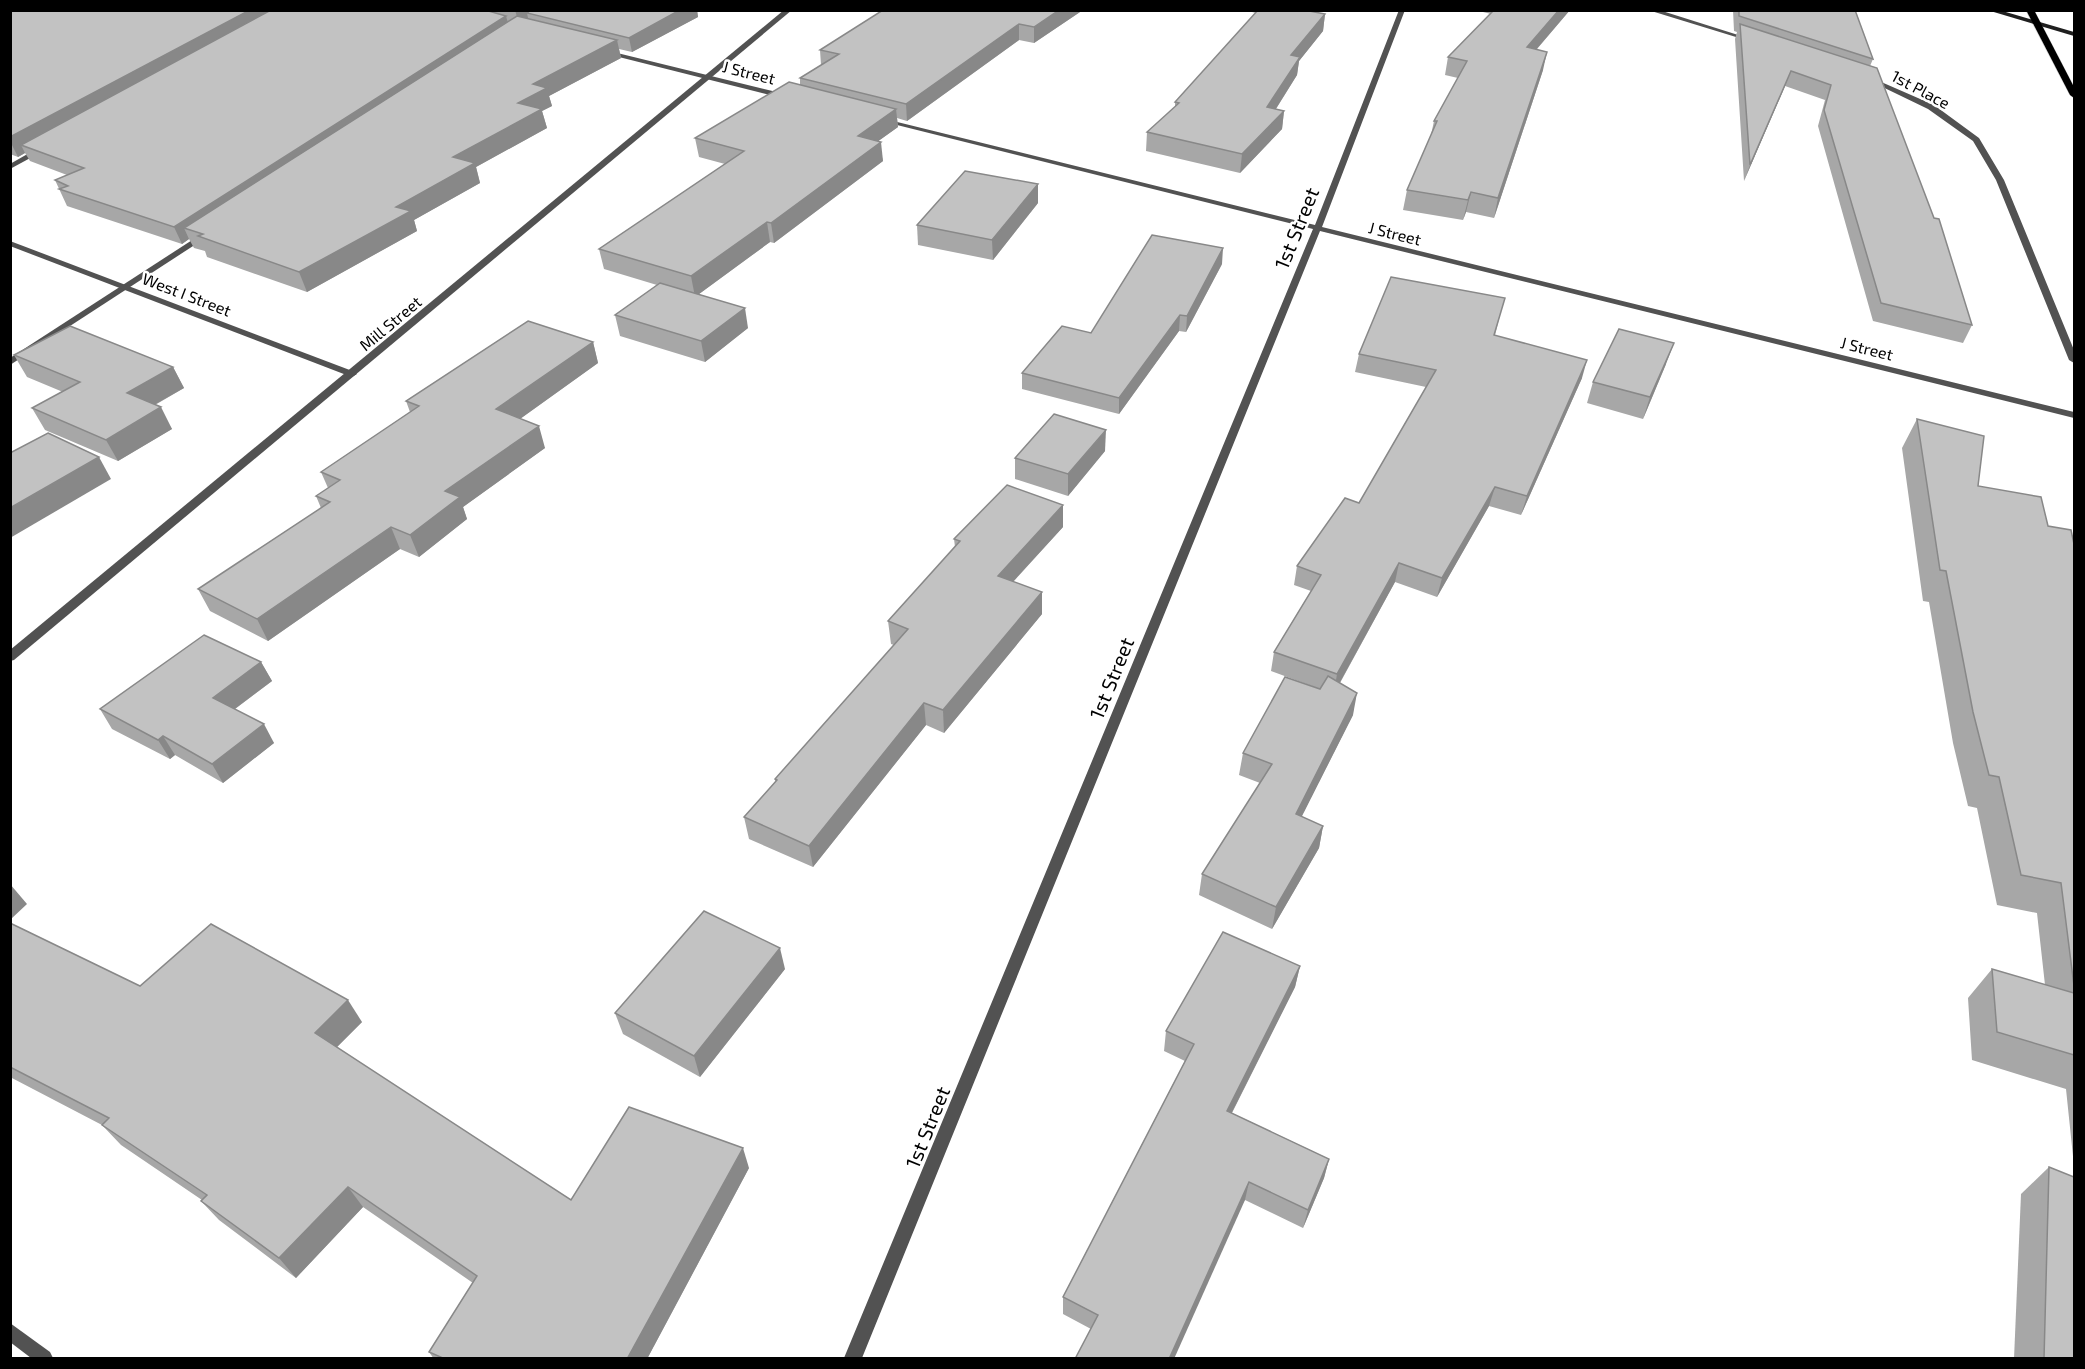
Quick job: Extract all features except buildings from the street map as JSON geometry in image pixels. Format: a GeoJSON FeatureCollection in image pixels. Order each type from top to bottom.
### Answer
{"type":"FeatureCollection","features":[{"type":"Feature","properties":{"kind":"main road"},"geometry":{"type":"LineString","coordinates":[[1990,10],[2074,34]]}},
{"type":"Feature","properties":{"kind":"main road"},"geometry":{"type":"LineString","coordinates":[[2030,10],[2074,95]]}},
{"type":"Feature","properties":{"kind":"street","name":"Mill Street"},"geometry":{"type":"LineString","coordinates":[[10,657],[789,10]]}},
{"type":"Feature","properties":{"kind":"street","name":"1st Street"},"geometry":{"type":"LineString","coordinates":[[853,1359],[1317,229],[1402,10]]}},
{"type":"Feature","properties":{"kind":"street"},"geometry":{"type":"LineString","coordinates":[[1651,10],[1761,43]]}},
{"type":"Feature","properties":{"kind":"street","name":"J Street"},"geometry":{"type":"LineString","coordinates":[[598,50],[800,100]]}},
{"type":"Feature","properties":{"kind":"street","name":"1st Place"},"geometry":{"type":"LineString","coordinates":[[1859,75],[1931,106],[1976,140],[2000,180],[2074,360]]}},
{"type":"Feature","properties":{"kind":"street","name":"J Street"},"geometry":{"type":"LineString","coordinates":[[869,117],[2074,415]]}},
{"type":"Feature","properties":{"kind":"street"},"geometry":{"type":"LineString","coordinates":[[10,167],[52,145]]}},
{"type":"Feature","properties":{"kind":"street"},"geometry":{"type":"LineString","coordinates":[[10,362],[214,229]]}},
{"type":"Feature","properties":{"kind":"street","name":"West I Street"},"geometry":{"type":"LineString","coordinates":[[10,243],[352,374]]}},
{"type":"Feature","properties":{"kind":"street"},"geometry":{"type":"LineString","coordinates":[[10,1331],[44,1359]]}}]}
